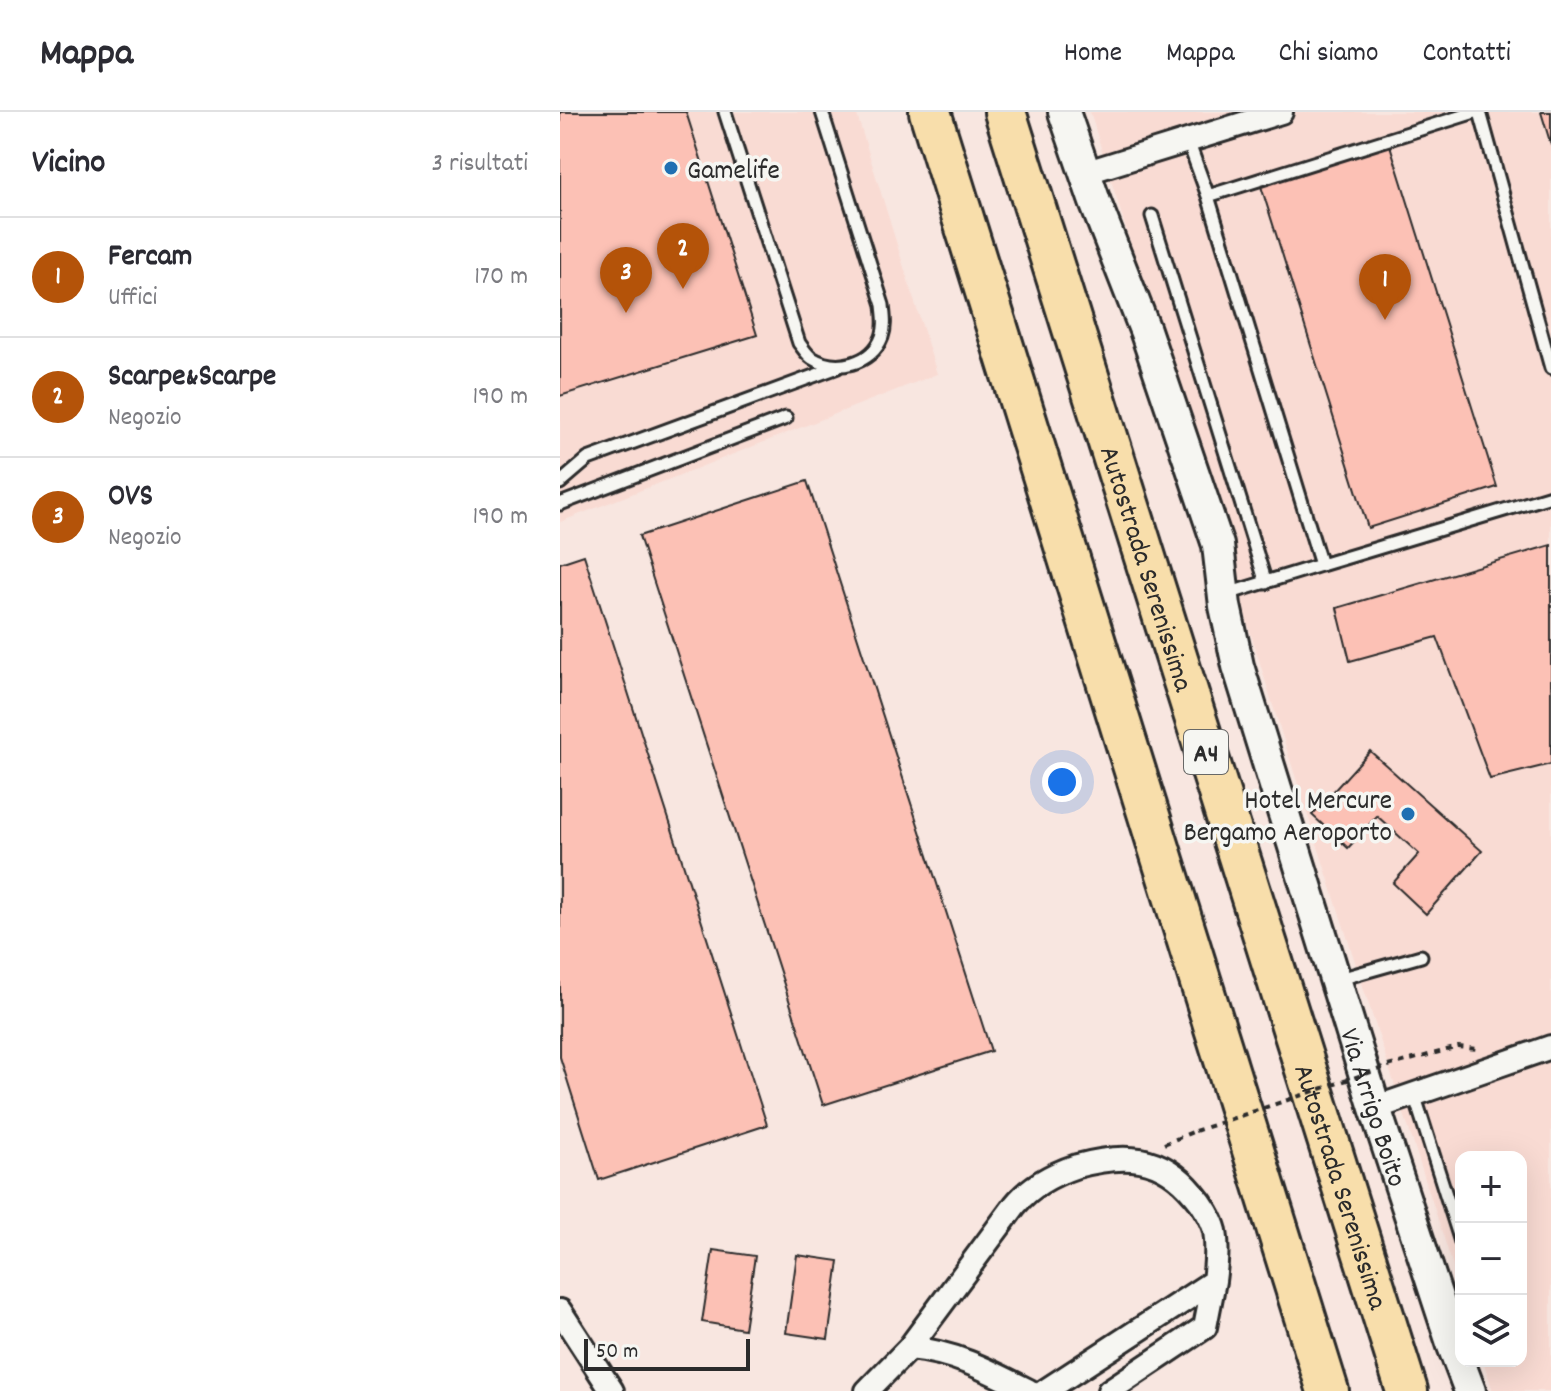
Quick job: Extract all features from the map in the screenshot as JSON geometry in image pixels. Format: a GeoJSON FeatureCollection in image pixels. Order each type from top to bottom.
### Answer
{"type":"FeatureCollection","features":[{"type":"Feature","properties":{"kind":"highway"},"geometry":{"type":"LineString","coordinates":[[930,112],[1328,1391]]}},
{"type":"Feature","properties":{"kind":"highway","name":"Autostrada Serenissima"},"geometry":{"type":"LineString","coordinates":[[1005,112],[1407,1391]]}},
{"type":"Feature","properties":{"kind":"street","name":"Via Arrigo Boito"},"geometry":{"type":"LineString","coordinates":[[1064,112],[1084,173],[1135,301],[1218,545],[1238,666],[1375,1108],[1455,1336]]}},
{"type":"Feature","properties":{"kind":"street"},"geometry":{"type":"LineString","coordinates":[[1084,173],[1281,112]]}},
{"type":"Feature","properties":{"kind":"street"},"geometry":{"type":"LineString","coordinates":[[1375,1108],[1551,1047]]}},
{"type":"Feature","properties":{"kind":"street"},"geometry":{"type":"LineString","coordinates":[[867,1391],[909,1348],[1024,1194],[1034,1185],[1064,1170],[1099,1160],[1154,1162],[1166,1167],[1188,1186],[1215,1229],[1217,1252],[1205,1327],[1109,1391]]}},
{"type":"Feature","properties":{"kind":"street"},"geometry":{"type":"LineString","coordinates":[[1045,1391],[1214,1281]]}},
{"type":"Feature","properties":{"kind":"street"},"geometry":{"type":"LineString","coordinates":[[560,1311],[612,1391]]}},
{"type":"Feature","properties":{"kind":"street"},"geometry":{"type":"LineString","coordinates":[[909,1348],[929,1349],[964,1359],[1029,1391]]}},
{"type":"Feature","properties":{"kind":"street","name":"Via Arrigo Boito"},"geometry":{"type":"LineString","coordinates":[[1464,1367],[1470,1391]]}},
{"type":"Feature","properties":{"kind":"lane"},"geometry":{"type":"LineString","coordinates":[[725,112],[799,343],[810,357],[825,364],[841,365],[857,363],[873,353],[882,338],[885,324],[883,305],[822,112]]}},
{"type":"Feature","properties":{"kind":"lane"},"geometry":{"type":"LineString","coordinates":[[1208,196],[1477,112],[1551,368]]}},
{"type":"Feature","properties":{"kind":"lane"},"geometry":{"type":"LineString","coordinates":[[1188,141],[1208,196],[1321,565]]}},
{"type":"Feature","properties":{"kind":"lane"},"geometry":{"type":"LineString","coordinates":[[1152,216],[1266,583]]}},
{"type":"Feature","properties":{"kind":"lane"},"geometry":{"type":"LineString","coordinates":[[560,483],[588,459],[841,365]]}},
{"type":"Feature","properties":{"kind":"lane"},"geometry":{"type":"LineString","coordinates":[[560,504],[786,418]]}},
{"type":"Feature","properties":{"kind":"lane"},"geometry":{"type":"LineString","coordinates":[[1224,595],[1551,496]]}},
{"type":"Feature","properties":{"kind":"lane"},"geometry":{"type":"LineString","coordinates":[[1335,980],[1421,956]]}},
{"type":"Feature","properties":{"kind":"lane"},"geometry":{"type":"LineString","coordinates":[[1414,1094],[1455,1223]]}},
{"type":"Feature","properties":{"kind":"path"},"geometry":{"type":"LineString","coordinates":[[1195,1131],[1383,1068],[1458,1047],[1480,1050],[1502,1065]]}},
{"type":"Feature","properties":{"kind":"shaded area"},"geometry":{"type":"Polygon","coordinates":[[[560,112],[856,112],[937,374],[560,522],[560,112]]]}},
{"type":"Feature","properties":{"kind":"shaded area"},"geometry":{"type":"Polygon","coordinates":[[[1090,112],[1551,112],[1551,1391],[1493,1391],[1485,1367],[1527,1367],[1527,1151],[1455,1151],[1455,1272],[1283,738],[1090,112]]]}},
{"type":"Feature","properties":{"kind":"building"},"geometry":{"type":"Polygon","coordinates":[[[560,112],[686,112],[757,335],[560,396],[560,112]]]}},
{"type":"Feature","properties":{"kind":"building"},"geometry":{"type":"Polygon","coordinates":[[[1541,112],[1551,112],[1551,145],[1541,112]]]}},
{"type":"Feature","properties":{"kind":"building"},"geometry":{"type":"Polygon","coordinates":[[[1389,142],[1497,487],[1368,528],[1260,183],[1389,142]]]}},
{"type":"Feature","properties":{"kind":"building"},"geometry":{"type":"Polygon","coordinates":[[[807,481],[991,1051],[823,1105],[639,536],[807,481]]]}},
{"type":"Feature","properties":{"kind":"building"},"geometry":{"type":"Polygon","coordinates":[[[1551,545],[1551,764],[1490,779],[1437,637],[1350,661],[1337,608],[1551,545]]]}},
{"type":"Feature","properties":{"kind":"building"},"geometry":{"type":"Polygon","coordinates":[[[584,555],[767,1125],[599,1180],[560,1057],[560,563],[584,555]]]}},
{"type":"Feature","properties":{"kind":"building"},"geometry":{"type":"Polygon","coordinates":[[[1370,751],[1482,851],[1426,914],[1393,883],[1419,854],[1377,816],[1348,848],[1312,815],[1370,751]]]}},
{"type":"Feature","properties":{"kind":"building"},"geometry":{"type":"Polygon","coordinates":[[[713,1250],[755,1256],[744,1329],[702,1322],[713,1250]]]}},
{"type":"Feature","properties":{"kind":"building"},"geometry":{"type":"Polygon","coordinates":[[[797,1255],[839,1261],[828,1339],[786,1333],[797,1255]]]}},
{"type":"Feature","properties":{"kind":"place","name":"Gamelife"},"geometry":{"type":"Point","coordinates":[671,168]}},
{"type":"Feature","properties":{"kind":"place","name":"Scarpe&Scarpe"},"geometry":{"type":"Point","coordinates":[683,289]}},
{"type":"Feature","properties":{"kind":"place","name":"OVS"},"geometry":{"type":"Point","coordinates":[626,313]}},
{"type":"Feature","properties":{"kind":"place","name":"Fercam"},"geometry":{"type":"Point","coordinates":[1385,320]}},
{"type":"Feature","properties":{"kind":"place","name":"Hotel Mercure Bergamo Aeroporto"},"geometry":{"type":"Point","coordinates":[1408,814]}}]}
